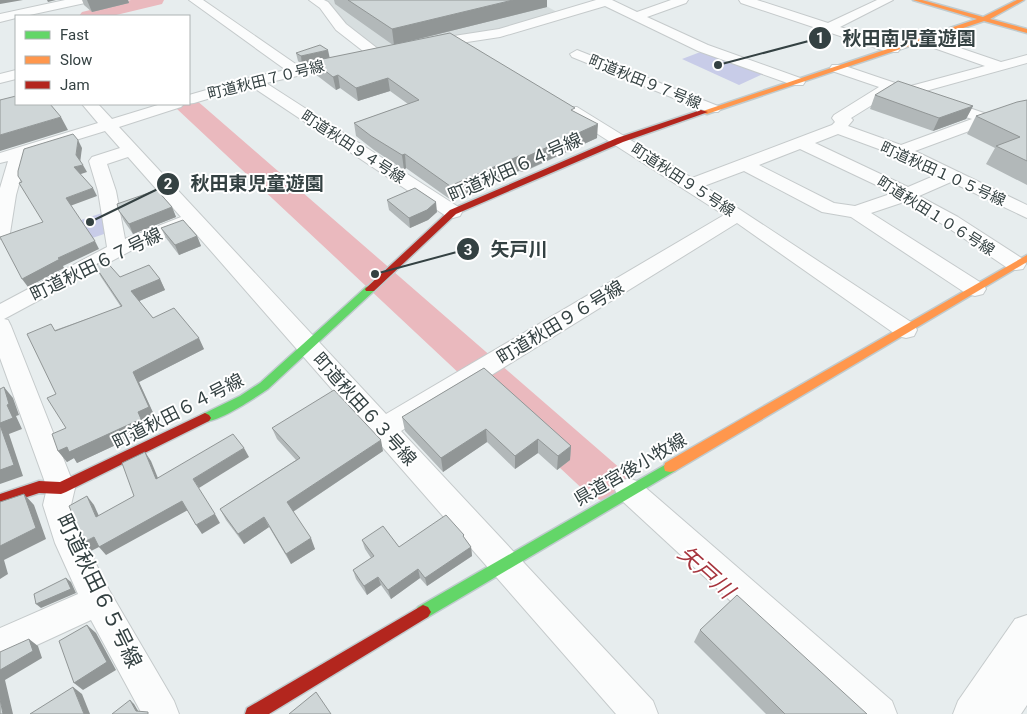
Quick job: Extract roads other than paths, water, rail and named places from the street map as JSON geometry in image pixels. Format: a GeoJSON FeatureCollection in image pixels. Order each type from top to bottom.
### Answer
{"type":"FeatureCollection","features":[{"type":"Feature","properties":{"kind":"street"},"geometry":{"type":"LineString","coordinates":[[6,14],[30,0]]}},
{"type":"Feature","properties":{"kind":"street"},"geometry":{"type":"LineString","coordinates":[[6,14],[81,0]]}},
{"type":"Feature","properties":{"kind":"street"},"geometry":{"type":"LineString","coordinates":[[195,0],[297,71]]}},
{"type":"Feature","properties":{"kind":"street","name":"町道秋田７０号線"},"geometry":{"type":"LineString","coordinates":[[190,100],[253,81],[381,54],[341,28],[324,5],[315,0]]}},
{"type":"Feature","properties":{"kind":"street"},"geometry":{"type":"LineString","coordinates":[[637,16],[682,0]]}},
{"type":"Feature","properties":{"kind":"street"},"geometry":{"type":"LineString","coordinates":[[745,0],[892,49]]}},
{"type":"Feature","properties":{"kind":"street"},"geometry":{"type":"LineString","coordinates":[[828,28],[887,0]]}},
{"type":"Feature","properties":{"kind":"street"},"geometry":{"type":"LineString","coordinates":[[916,0],[1027,30]]}},
{"type":"Feature","properties":{"kind":"street","name":"町道秋田６４号線"},"geometry":{"type":"LineString","coordinates":[[0,500],[40,487],[61,488],[244,400],[264,386],[453,212],[620,140],[984,19],[1021,0]]}},
{"type":"Feature","properties":{"kind":"street"},"geometry":{"type":"LineString","coordinates":[[415,46],[500,33],[604,1],[704,48],[798,82]]}},
{"type":"Feature","properties":{"kind":"street"},"geometry":{"type":"LineString","coordinates":[[454,39],[478,54]]}},
{"type":"Feature","properties":{"kind":"street"},"geometry":{"type":"LineString","coordinates":[[922,39],[1027,75]]}},
{"type":"Feature","properties":{"kind":"street","name":"町道秋田９７号線"},"geometry":{"type":"LineString","coordinates":[[577,54],[713,109]]}},
{"type":"Feature","properties":{"kind":"street"},"geometry":{"type":"LineString","coordinates":[[905,92],[1027,59]]}},
{"type":"Feature","properties":{"kind":"street"},"geometry":{"type":"LineString","coordinates":[[837,68],[988,119]]}},
{"type":"Feature","properties":{"kind":"street"},"geometry":{"type":"LineString","coordinates":[[0,77],[15,73]]}},
{"type":"Feature","properties":{"kind":"street","name":"町道秋田９４号線"},"geometry":{"type":"LineString","coordinates":[[253,81],[453,212]]}},
{"type":"Feature","properties":{"kind":"street"},"geometry":{"type":"LineString","coordinates":[[691,185],[838,128],[845,120],[840,118],[890,87]]}},
{"type":"Feature","properties":{"kind":"street","name":"町道秋田９５号線"},"geometry":{"type":"LineString","coordinates":[[553,99],[737,215],[906,330]]}},
{"type":"Feature","properties":{"kind":"street","name":"町道秋田６３号線"},"geometry":{"type":"LineString","coordinates":[[91,105],[504,563],[628,710]]}},
{"type":"Feature","properties":{"kind":"street"},"geometry":{"type":"LineString","coordinates":[[0,158],[173,105]]}},
{"type":"Feature","properties":{"kind":"street"},"geometry":{"type":"LineString","coordinates":[[901,151],[988,119],[1023,112]]}},
{"type":"Feature","properties":{"kind":"street","name":"町道秋田１０５号線"},"geometry":{"type":"LineString","coordinates":[[838,128],[901,151],[1027,212]]}},
{"type":"Feature","properties":{"kind":"street","name":"町道秋田１０６号線"},"geometry":{"type":"LineString","coordinates":[[802,143],[906,194],[1022,263]]}},
{"type":"Feature","properties":{"kind":"street"},"geometry":{"type":"LineString","coordinates":[[118,250],[113,237],[105,182],[99,172],[98,161],[131,150]]}},
{"type":"Feature","properties":{"kind":"street"},"geometry":{"type":"LineString","coordinates":[[0,233],[7,195],[19,152]]}},
{"type":"Feature","properties":{"kind":"street"},"geometry":{"type":"LineString","coordinates":[[746,165],[829,208],[856,212],[975,289]]}},
{"type":"Feature","properties":{"kind":"street"},"geometry":{"type":"LineString","coordinates":[[856,212],[951,175]]}},
{"type":"Feature","properties":{"kind":"street","name":"町道秋田９６号線"},"geometry":{"type":"LineString","coordinates":[[383,428],[737,215]]}},
{"type":"Feature","properties":{"kind":"street","name":"町道秋田６７号線"},"geometry":{"type":"LineString","coordinates":[[0,313],[118,250],[194,219]]}},
{"type":"Feature","properties":{"kind":"street","name":"県道宮後小牧線"},"geometry":{"type":"LineString","coordinates":[[253,714],[504,563],[1022,263]]}},
{"type":"Feature","properties":{"kind":"street","name":"町道秋田６５号線"},"geometry":{"type":"LineString","coordinates":[[0,326],[61,488],[57,505],[70,543],[98,601],[161,714]]}},
{"type":"Feature","properties":{"kind":"street"},"geometry":{"type":"LineString","coordinates":[[629,490],[879,714]]}},
{"type":"Feature","properties":{"kind":"street"},"geometry":{"type":"LineString","coordinates":[[0,645],[98,601]]}},
{"type":"Feature","properties":{"kind":"street"},"geometry":{"type":"LineString","coordinates":[[971,714],[1027,631]]}},
{"type":"Feature","properties":{"kind":"street"},"geometry":{"type":"LineString","coordinates":[[1000,714],[1027,673]]}},
{"type":"Feature","properties":{"kind":"waterway","name":"矢戸川"},"geometry":{"type":"LineString","coordinates":[[93,15],[155,0]]}},
{"type":"Feature","properties":{"kind":"waterway","name":"矢戸川"},"geometry":{"type":"LineString","coordinates":[[187,105],[606,483]]}},
{"type":"Feature","properties":{"kind":"place","name":"秋田南児童遊園"},"geometry":{"type":"Point","coordinates":[718,65]}},
{"type":"Feature","properties":{"kind":"place","name":"秋田東児童遊園"},"geometry":{"type":"Point","coordinates":[90,222]}},
{"type":"Feature","properties":{"kind":"place","name":"矢戸川"},"geometry":{"type":"Point","coordinates":[375,274]}}]}
